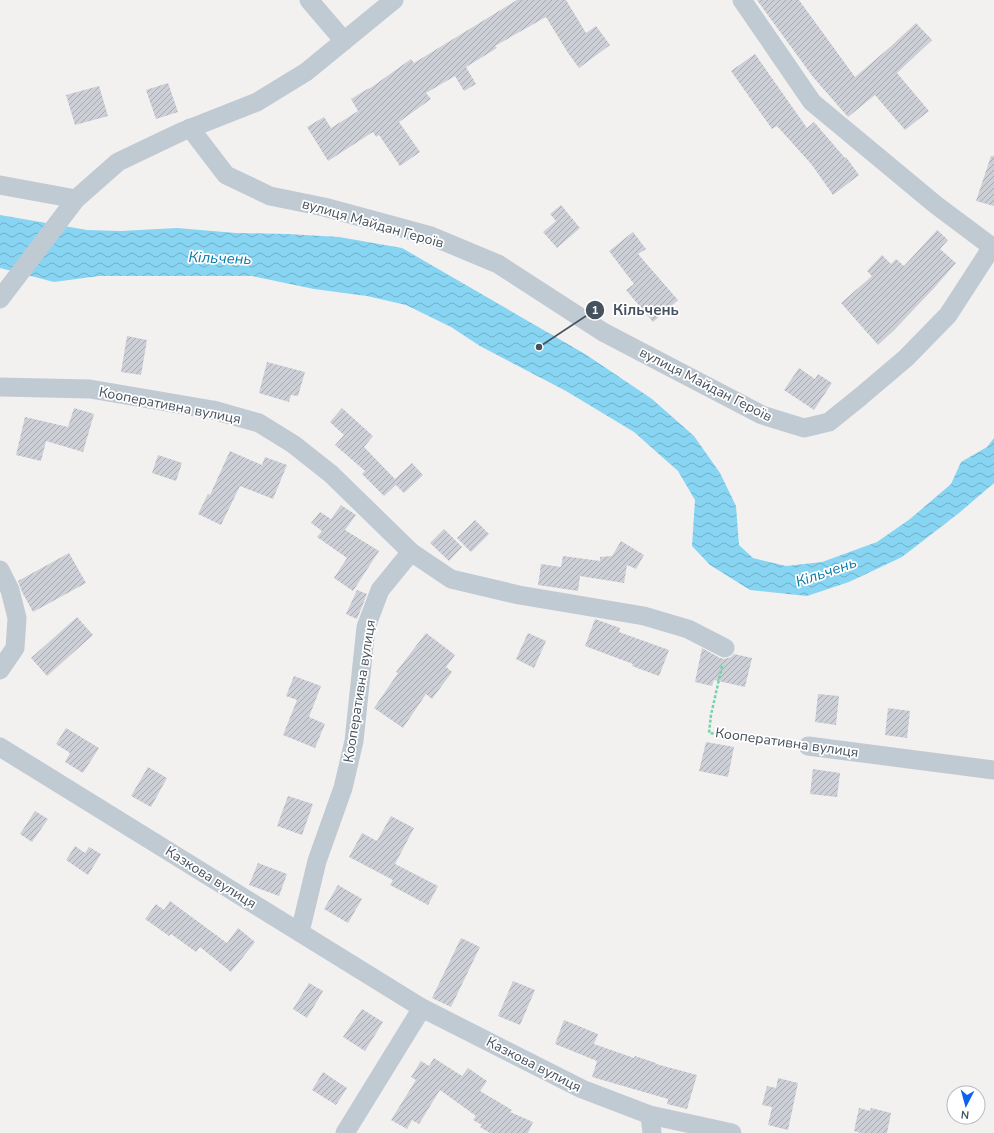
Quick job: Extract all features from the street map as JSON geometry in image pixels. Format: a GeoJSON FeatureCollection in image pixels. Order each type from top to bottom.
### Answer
{"type":"FeatureCollection","features":[{"type":"Feature","properties":{"kind":"street"},"geometry":{"type":"LineString","coordinates":[[309,0],[344,41]]}},
{"type":"Feature","properties":{"kind":"street"},"geometry":{"type":"LineString","coordinates":[[0,299],[76,199],[118,162],[190,128],[257,102],[306,72],[394,0]]}},
{"type":"Feature","properties":{"kind":"street","name":"вулиця Майдан Героїв"},"geometry":{"type":"LineString","coordinates":[[190,128],[226,175],[270,196],[324,207],[431,236],[498,264],[603,332],[762,414],[804,428],[829,422],[906,358],[948,315],[992,247],[936,205],[812,102],[742,0]]}},
{"type":"Feature","properties":{"kind":"street"},"geometry":{"type":"LineString","coordinates":[[0,185],[76,199]]}},
{"type":"Feature","properties":{"kind":"street","name":"Кооперативна вулиця"},"geometry":{"type":"LineString","coordinates":[[0,387],[90,389],[213,410],[259,423],[293,444],[331,474],[411,552],[451,579],[519,595],[644,616],[688,629],[725,648]]}},
{"type":"Feature","properties":{"kind":"street","name":"Кооперативна вулиця"},"geometry":{"type":"LineString","coordinates":[[300,932],[317,861],[343,788],[354,741],[366,627],[380,590],[411,552]]}},
{"type":"Feature","properties":{"kind":"street"},"geometry":{"type":"LineString","coordinates":[[0,570],[10,590],[17,618],[15,648],[0,670]]}},
{"type":"Feature","properties":{"kind":"street","name":"Кооперативна вулиця"},"geometry":{"type":"LineString","coordinates":[[808,746],[994,770]]}},
{"type":"Feature","properties":{"kind":"street","name":"Казкова вулиця"},"geometry":{"type":"LineString","coordinates":[[0,747],[422,1008],[651,1124],[732,1133]]}},
{"type":"Feature","properties":{"kind":"street"},"geometry":{"type":"LineString","coordinates":[[345,1133],[422,1008]]}},
{"type":"Feature","properties":{"kind":"path","name":"Кооперативна вулиця"},"geometry":{"type":"LineString","coordinates":[[725,648],[711,714],[710,733],[808,746]]}},
{"type":"Feature","properties":{"kind":"water"},"geometry":{"type":"Polygon","coordinates":[[[0,215],[87,230],[121,231],[177,228],[236,233],[287,234],[339,237],[402,248],[585,354],[652,399],[694,436],[720,473],[736,506],[739,545],[753,558],[786,566],[822,562],[877,542],[910,519],[951,484],[961,462],[987,447],[994,438],[994,483],[959,513],[902,557],[849,582],[807,596],[750,590],[710,565],[692,546],[695,500],[678,471],[634,432],[566,391],[480,346],[451,327],[406,305],[367,296],[314,289],[252,276],[99,276],[54,282],[0,268],[0,215]]]}},
{"type":"Feature","properties":{"kind":"building"},"geometry":{"type":"Polygon","coordinates":[[[517,0],[566,0],[586,33],[596,26],[610,45],[579,68],[546,17],[495,46],[497,48],[466,67],[476,84],[464,91],[455,76],[426,93],[431,99],[399,122],[420,152],[400,166],[379,135],[376,137],[373,132],[328,161],[307,127],[324,117],[331,128],[358,111],[351,99],[369,89],[411,59],[414,63],[517,0]]]}},
{"type":"Feature","properties":{"kind":"building"},"geometry":{"type":"Polygon","coordinates":[[[757,0],[799,0],[855,77],[916,23],[932,40],[897,73],[929,111],[905,130],[875,95],[848,117],[813,77],[757,0]]]}},
{"type":"Feature","properties":{"kind":"building"},"geometry":{"type":"Polygon","coordinates":[[[755,54],[807,128],[814,122],[845,158],[846,157],[859,175],[833,195],[812,165],[777,126],[772,129],[731,71],[755,54]]]}},
{"type":"Feature","properties":{"kind":"building"},"geometry":{"type":"Polygon","coordinates":[[[168,83],[178,112],[156,119],[146,90],[168,83]]]}},
{"type":"Feature","properties":{"kind":"building"},"geometry":{"type":"Polygon","coordinates":[[[99,86],[108,116],[75,125],[66,95],[99,86]]]}},
{"type":"Feature","properties":{"kind":"building"},"geometry":{"type":"Polygon","coordinates":[[[991,156],[994,156],[994,206],[976,201],[991,156]]]}},
{"type":"Feature","properties":{"kind":"building"},"geometry":{"type":"Polygon","coordinates":[[[561,205],[580,228],[557,248],[543,232],[556,221],[550,214],[561,205]]]}},
{"type":"Feature","properties":{"kind":"building"},"geometry":{"type":"Polygon","coordinates":[[[937,230],[948,240],[940,249],[956,263],[935,287],[878,345],[841,303],[872,276],[867,271],[882,255],[891,264],[896,259],[904,266],[937,230]]]}},
{"type":"Feature","properties":{"kind":"building"},"geometry":{"type":"Polygon","coordinates":[[[633,232],[646,249],[638,254],[678,300],[653,322],[626,290],[634,284],[609,251],[633,232]]]}},
{"type":"Feature","properties":{"kind":"building"},"geometry":{"type":"Polygon","coordinates":[[[127,336],[147,340],[141,375],[121,372],[127,336]]]}},
{"type":"Feature","properties":{"kind":"building"},"geometry":{"type":"Polygon","coordinates":[[[267,362],[305,372],[298,396],[291,395],[289,402],[259,393],[267,362]]]}},
{"type":"Feature","properties":{"kind":"building"},"geometry":{"type":"Polygon","coordinates":[[[799,368],[815,379],[818,374],[832,383],[814,410],[784,390],[799,368]]]}},
{"type":"Feature","properties":{"kind":"building"},"geometry":{"type":"Polygon","coordinates":[[[74,408],[94,414],[83,452],[46,441],[41,461],[16,455],[25,417],[68,427],[74,408]]]}},
{"type":"Feature","properties":{"kind":"building"},"geometry":{"type":"Polygon","coordinates":[[[342,408],[373,436],[364,447],[395,479],[412,463],[423,475],[404,493],[396,485],[384,496],[362,474],[365,471],[335,445],[344,435],[330,422],[342,408]]]}},
{"type":"Feature","properties":{"kind":"building"},"geometry":{"type":"Polygon","coordinates":[[[230,451],[262,465],[265,457],[287,465],[273,499],[240,486],[221,525],[198,514],[208,494],[210,495],[230,451]]]}},
{"type":"Feature","properties":{"kind":"building"},"geometry":{"type":"Polygon","coordinates":[[[158,455],[182,463],[176,481],[152,473],[158,455]]]}},
{"type":"Feature","properties":{"kind":"building"},"geometry":{"type":"Polygon","coordinates":[[[341,505],[356,515],[345,530],[379,551],[353,591],[334,578],[347,558],[317,537],[322,531],[311,523],[320,512],[331,519],[341,505]]]}},
{"type":"Feature","properties":{"kind":"building"},"geometry":{"type":"Polygon","coordinates":[[[475,520],[489,534],[471,552],[457,538],[475,520]]]}},
{"type":"Feature","properties":{"kind":"building"},"geometry":{"type":"Polygon","coordinates":[[[444,529],[462,547],[449,561],[430,543],[444,529]]]}},
{"type":"Feature","properties":{"kind":"building"},"geometry":{"type":"Polygon","coordinates":[[[621,541],[644,555],[636,569],[627,565],[624,583],[580,576],[578,591],[538,585],[541,564],[561,567],[563,556],[600,561],[600,557],[612,556],[621,541]]]}},
{"type":"Feature","properties":{"kind":"building"},"geometry":{"type":"Polygon","coordinates":[[[69,553],[86,583],[33,612],[18,581],[69,553]]]}},
{"type":"Feature","properties":{"kind":"building"},"geometry":{"type":"Polygon","coordinates":[[[357,590],[367,594],[357,619],[346,614],[357,590]]]}},
{"type":"Feature","properties":{"kind":"building"},"geometry":{"type":"Polygon","coordinates":[[[77,617],[93,635],[47,676],[31,658],[77,617]]]}},
{"type":"Feature","properties":{"kind":"building"},"geometry":{"type":"Polygon","coordinates":[[[595,619],[620,628],[619,632],[669,650],[659,676],[632,666],[633,664],[585,646],[595,619]]]}},
{"type":"Feature","properties":{"kind":"building"},"geometry":{"type":"Polygon","coordinates":[[[426,633],[455,655],[446,667],[452,672],[432,699],[426,694],[403,728],[374,708],[398,673],[396,672],[426,633]]]}},
{"type":"Feature","properties":{"kind":"building"},"geometry":{"type":"Polygon","coordinates":[[[528,633],[546,641],[534,668],[516,659],[528,633]]]}},
{"type":"Feature","properties":{"kind":"building"},"geometry":{"type":"Polygon","coordinates":[[[702,648],[720,658],[725,659],[734,654],[752,658],[745,687],[714,680],[712,686],[695,682],[702,648]]]}},
{"type":"Feature","properties":{"kind":"building"},"geometry":{"type":"Polygon","coordinates":[[[294,676],[321,686],[309,717],[325,724],[315,748],[283,735],[297,700],[286,696],[294,676]]]}},
{"type":"Feature","properties":{"kind":"building"},"geometry":{"type":"Polygon","coordinates":[[[818,694],[839,696],[836,725],[815,722],[818,694]]]}},
{"type":"Feature","properties":{"kind":"building"},"geometry":{"type":"Polygon","coordinates":[[[888,708],[910,711],[907,738],[885,735],[888,708]]]}},
{"type":"Feature","properties":{"kind":"building"},"geometry":{"type":"Polygon","coordinates":[[[66,728],[99,748],[83,773],[65,762],[70,753],[56,744],[66,728]]]}},
{"type":"Feature","properties":{"kind":"building"},"geometry":{"type":"Polygon","coordinates":[[[706,742],[734,747],[728,777],[699,771],[706,742]]]}},
{"type":"Feature","properties":{"kind":"building"},"geometry":{"type":"Polygon","coordinates":[[[148,767],[167,778],[151,807],[131,796],[148,767]]]}},
{"type":"Feature","properties":{"kind":"building"},"geometry":{"type":"Polygon","coordinates":[[[813,769],[840,773],[837,797],[810,794],[813,769]]]}},
{"type":"Feature","properties":{"kind":"building"},"geometry":{"type":"Polygon","coordinates":[[[288,796],[313,804],[302,835],[277,826],[288,796]]]}},
{"type":"Feature","properties":{"kind":"building"},"geometry":{"type":"Polygon","coordinates":[[[35,811],[48,819],[32,842],[20,834],[35,811]]]}},
{"type":"Feature","properties":{"kind":"building"},"geometry":{"type":"Polygon","coordinates":[[[391,816],[414,828],[395,864],[438,886],[428,905],[390,885],[393,880],[349,857],[362,833],[377,841],[391,816]]]}},
{"type":"Feature","properties":{"kind":"building"},"geometry":{"type":"Polygon","coordinates":[[[75,846],[85,853],[89,847],[101,854],[88,875],[66,860],[75,846]]]}},
{"type":"Feature","properties":{"kind":"building"},"geometry":{"type":"Polygon","coordinates":[[[258,863],[287,874],[279,896],[249,885],[258,863]]]}},
{"type":"Feature","properties":{"kind":"building"},"geometry":{"type":"Polygon","coordinates":[[[338,885],[362,899],[348,923],[324,909],[338,885]]]}},
{"type":"Feature","properties":{"kind":"building"},"geometry":{"type":"Polygon","coordinates":[[[170,901],[227,943],[238,928],[255,942],[231,972],[200,947],[196,952],[171,934],[169,936],[145,919],[156,904],[164,910],[170,901]]]}},
{"type":"Feature","properties":{"kind":"building"},"geometry":{"type":"Polygon","coordinates":[[[461,938],[480,947],[451,1007],[432,998],[461,938]]]}},
{"type":"Feature","properties":{"kind":"building"},"geometry":{"type":"Polygon","coordinates":[[[513,981],[535,990],[520,1025],[498,1016],[513,981]]]}},
{"type":"Feature","properties":{"kind":"building"},"geometry":{"type":"Polygon","coordinates":[[[309,983],[323,991],[307,1018],[293,1009],[309,983]]]}},
{"type":"Feature","properties":{"kind":"building"},"geometry":{"type":"Polygon","coordinates":[[[362,1009],[383,1022],[365,1051],[343,1037],[362,1009]]]}},
{"type":"Feature","properties":{"kind":"building"},"geometry":{"type":"Polygon","coordinates":[[[564,1020],[598,1034],[594,1044],[634,1058],[635,1056],[656,1064],[697,1075],[687,1109],[667,1104],[668,1099],[592,1077],[597,1061],[555,1044],[564,1020]]]}},
{"type":"Feature","properties":{"kind":"building"},"geometry":{"type":"Polygon","coordinates":[[[434,1058],[462,1076],[468,1068],[487,1081],[480,1091],[512,1110],[510,1112],[533,1122],[528,1133],[490,1133],[480,1127],[482,1125],[473,1120],[476,1116],[440,1090],[419,1124],[412,1120],[407,1129],[391,1120],[416,1080],[411,1077],[421,1061],[429,1066],[434,1058]]]}},
{"type":"Feature","properties":{"kind":"building"},"geometry":{"type":"Polygon","coordinates":[[[323,1072],[347,1088],[336,1105],[312,1090],[323,1072]]]}},
{"type":"Feature","properties":{"kind":"building"},"geometry":{"type":"Polygon","coordinates":[[[778,1078],[798,1083],[788,1130],[768,1125],[772,1107],[762,1105],[767,1086],[776,1088],[778,1078]]]}},
{"type":"Feature","properties":{"kind":"building"},"geometry":{"type":"Polygon","coordinates":[[[859,1108],[870,1111],[871,1108],[891,1113],[887,1133],[861,1133],[854,1131],[859,1108]]]}},
{"type":"Feature","properties":{"kind":"place","name":"Кільчень"},"geometry":{"type":"Point","coordinates":[539,347]}}]}
